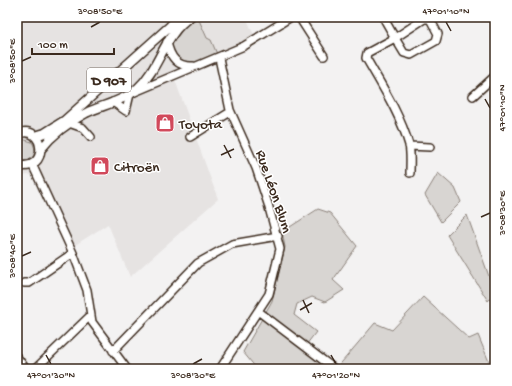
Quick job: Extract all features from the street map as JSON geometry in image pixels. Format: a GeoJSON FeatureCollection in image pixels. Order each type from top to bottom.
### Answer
{"type":"FeatureCollection","features":[{"type":"Feature","properties":{"kind":"main road","name":"D 907"},"geometry":{"type":"LineString","coordinates":[[35,136],[45,133],[64,121],[170,26],[178,17]]}},
{"type":"Feature","properties":{"kind":"main road","name":"D 907"},"geometry":{"type":"LineString","coordinates":[[41,149],[52,137],[69,123],[85,114],[130,94],[145,80],[174,30],[190,17]]}},
{"type":"Feature","properties":{"kind":"main road"},"geometry":{"type":"LineString","coordinates":[[17,134],[26,132],[35,136],[41,149],[38,158],[32,164],[19,167]]}},
{"type":"Feature","properties":{"kind":"street"},"geometry":{"type":"LineString","coordinates":[[113,102],[126,111],[130,94],[219,58],[244,46],[291,17]]}},
{"type":"Feature","properties":{"kind":"street"},"geometry":{"type":"LineString","coordinates":[[299,17],[324,56]]}},
{"type":"Feature","properties":{"kind":"street"},"geometry":{"type":"LineString","coordinates":[[383,17],[395,38],[404,53],[411,55],[436,40],[438,34],[430,19],[424,20],[395,38],[367,53],[366,58],[389,97],[409,146],[410,173]]}},
{"type":"Feature","properties":{"kind":"street"},"geometry":{"type":"LineString","coordinates":[[167,42],[170,54],[180,64],[198,66]]}},
{"type":"Feature","properties":{"kind":"street","name":"Rue Léon Blum"},"geometry":{"type":"LineString","coordinates":[[219,58],[230,110],[256,168],[278,236],[280,249],[269,294],[220,369]]}},
{"type":"Feature","properties":{"kind":"street"},"geometry":{"type":"LineString","coordinates":[[473,96],[495,76]]}},
{"type":"Feature","properties":{"kind":"street"},"geometry":{"type":"LineString","coordinates":[[82,128],[85,114]]}},
{"type":"Feature","properties":{"kind":"street"},"geometry":{"type":"LineString","coordinates":[[190,137],[227,114]]}},
{"type":"Feature","properties":{"kind":"street"},"geometry":{"type":"LineString","coordinates":[[69,123],[82,128],[91,137]]}},
{"type":"Feature","properties":{"kind":"street"},"geometry":{"type":"LineString","coordinates":[[409,146],[430,146]]}},
{"type":"Feature","properties":{"kind":"street"},"geometry":{"type":"LineString","coordinates":[[32,164],[73,252],[87,290],[92,322],[127,369]]}},
{"type":"Feature","properties":{"kind":"street"},"geometry":{"type":"LineString","coordinates":[[114,351],[198,262],[232,244],[278,236]]}},
{"type":"Feature","properties":{"kind":"street"},"geometry":{"type":"LineString","coordinates":[[24,283],[29,283],[73,252]]}},
{"type":"Feature","properties":{"kind":"street"},"geometry":{"type":"LineString","coordinates":[[258,311],[332,367]]}},
{"type":"Feature","properties":{"kind":"street"},"geometry":{"type":"LineString","coordinates":[[35,369],[90,316]]}},
{"type":"Feature","properties":{"kind":"street"},"geometry":{"type":"LineString","coordinates":[[17,357],[26,369]]}},
{"type":"Feature","properties":{"kind":"shaded area"},"geometry":{"type":"Polygon","coordinates":[[[17,17],[246,17],[257,42],[175,80],[218,199],[130,277],[108,224],[72,247],[34,174],[17,177],[17,17]]]}},
{"type":"Feature","properties":{"kind":"shaded area"},"geometry":{"type":"Polygon","coordinates":[[[194,18],[199,20],[207,38],[211,40],[217,54],[190,64],[176,58],[171,44],[174,34],[194,18]]]}},
{"type":"Feature","properties":{"kind":"shaded area"},"geometry":{"type":"Polygon","coordinates":[[[22,139],[32,142],[35,150],[34,155],[28,161],[17,160],[17,141],[22,139]]]}},
{"type":"Feature","properties":{"kind":"shaded area"},"geometry":{"type":"Polygon","coordinates":[[[438,173],[455,188],[461,202],[441,222],[425,195],[438,173]]]}},
{"type":"Feature","properties":{"kind":"shaded area"},"geometry":{"type":"Polygon","coordinates":[[[318,209],[330,213],[357,246],[333,280],[344,290],[325,302],[312,297],[297,304],[294,315],[316,332],[303,349],[328,369],[257,369],[243,352],[272,301],[285,247],[282,232],[318,209]]]}},
{"type":"Feature","properties":{"kind":"shaded area"},"geometry":{"type":"Polygon","coordinates":[[[467,215],[495,293],[488,301],[447,235],[467,215]]]}},
{"type":"Feature","properties":{"kind":"shaded area"},"geometry":{"type":"Polygon","coordinates":[[[423,297],[469,339],[478,335],[492,369],[336,369],[375,323],[392,330],[423,297]]]}},
{"type":"Feature","properties":{"kind":"place","name":"Toyota"},"geometry":{"type":"Point","coordinates":[165,123]}},
{"type":"Feature","properties":{"kind":"place","name":"Citroën"},"geometry":{"type":"Point","coordinates":[100,166]}}]}
